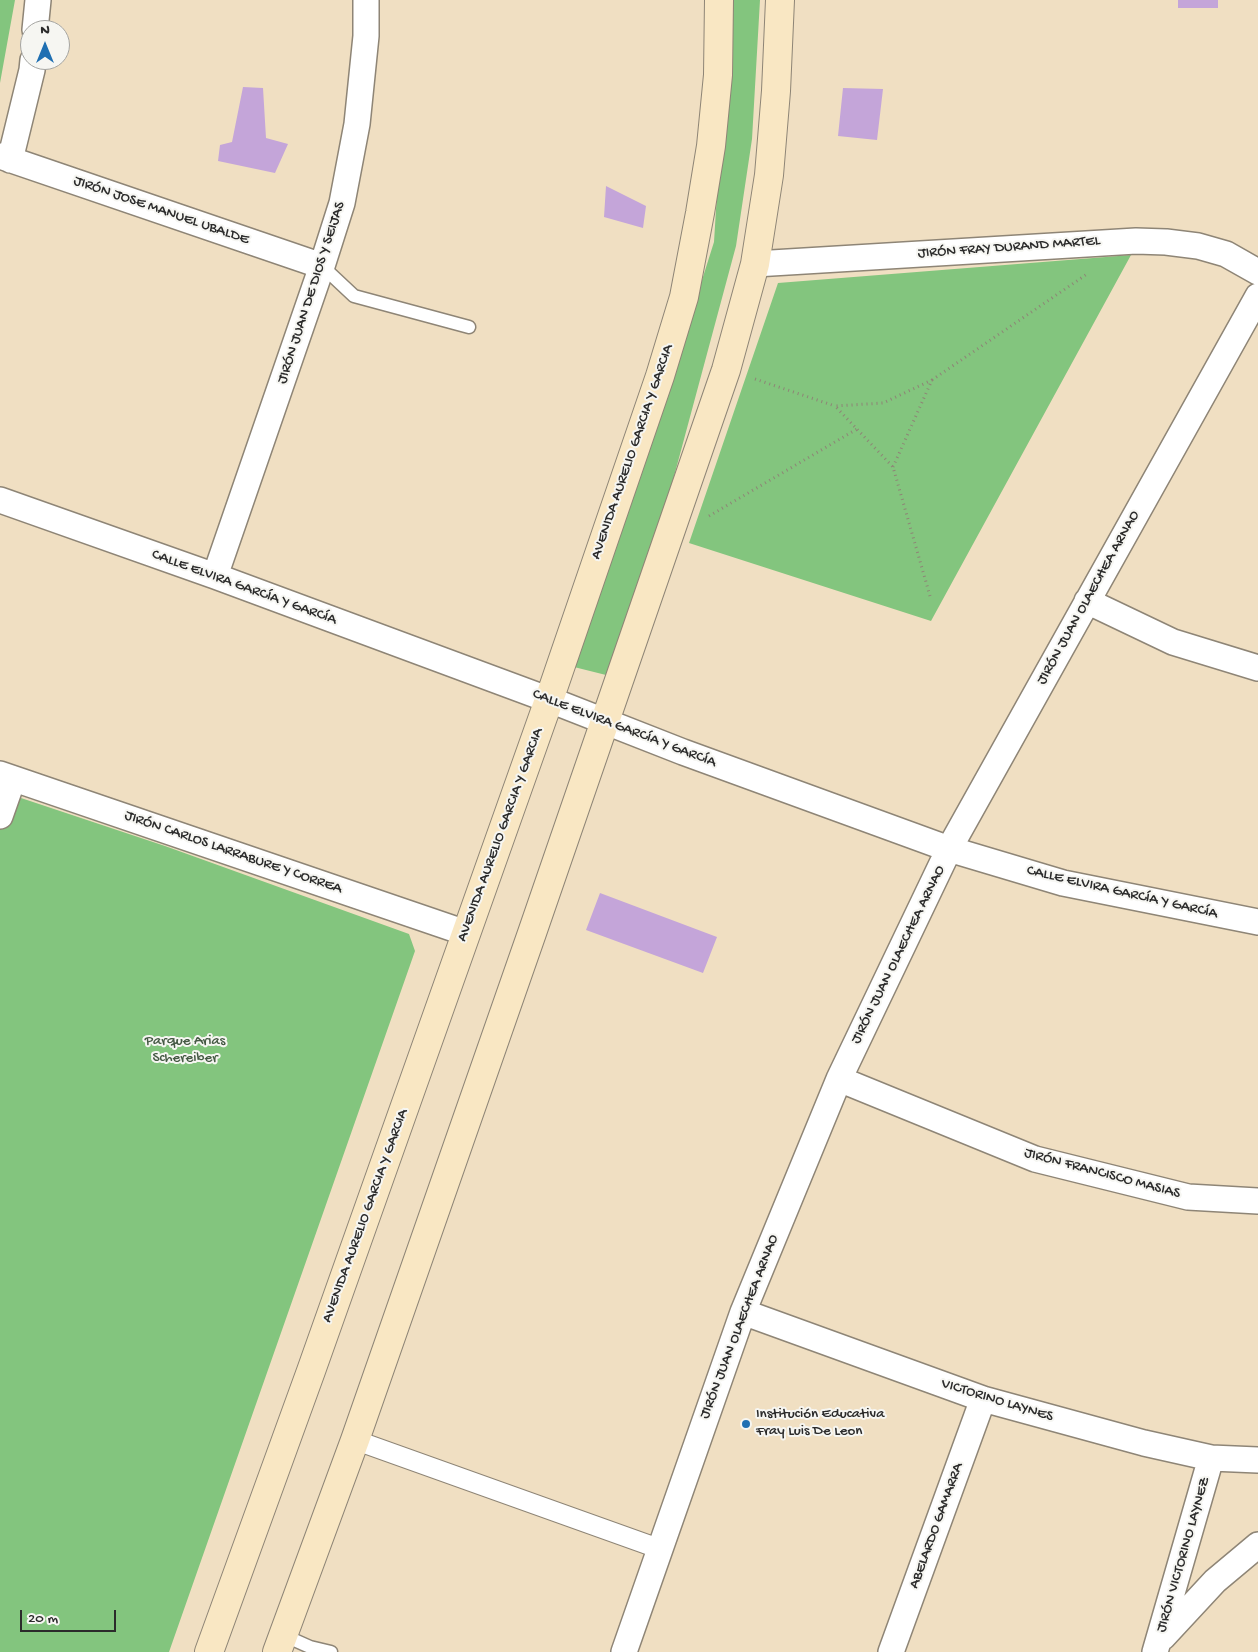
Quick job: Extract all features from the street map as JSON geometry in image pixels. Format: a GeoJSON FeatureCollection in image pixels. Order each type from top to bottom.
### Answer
{"type":"FeatureCollection","features":[{"type":"Feature","properties":{"kind":"main road","name":"AVENIDA AURELIO GARCIA Y GARCIA"},"geometry":{"type":"LineString","coordinates":[[209,1652],[549,700],[660,376],[684,297],[711,146],[718,75],[719,0]]}},
{"type":"Feature","properties":{"kind":"main road"},"geometry":{"type":"LineString","coordinates":[[280,1644],[354,1440],[532,933],[726,370],[755,264],[769,175],[776,91],[780,0]]}},
{"type":"Feature","properties":{"kind":"street"},"geometry":{"type":"LineString","coordinates":[[36,20],[38,0]]}},
{"type":"Feature","properties":{"kind":"street","name":"JIRÓN JUAN DE DIOS Y SEIJAS"},"geometry":{"type":"LineString","coordinates":[[215,576],[322,266],[342,202],[357,124],[366,36],[366,0]]}},
{"type":"Feature","properties":{"kind":"street"},"geometry":{"type":"LineString","coordinates":[[5,158],[32,70]]}},
{"type":"Feature","properties":{"kind":"street","name":"JIRÓN JOSE MANUEL UBALDE"},"geometry":{"type":"LineString","coordinates":[[5,158],[322,266]]}},
{"type":"Feature","properties":{"kind":"street","name":"JIRÓN FRAY DURAND MARTEL"},"geometry":{"type":"LineString","coordinates":[[755,264],[1136,240],[1198,246],[1226,254],[1258,272]]}},
{"type":"Feature","properties":{"kind":"street","name":"JIRÓN JUAN OLAECHEA ARNAO"},"geometry":{"type":"LineString","coordinates":[[624,1652],[743,1312],[839,1079],[949,849],[1258,296]]}},
{"type":"Feature","properties":{"kind":"street","name":"CALLE ELVIRA GARCÍA Y GARCÍA"},"geometry":{"type":"LineString","coordinates":[[0,500],[215,576],[549,700],[682,752],[949,849],[1063,883],[1258,922]]}},
{"type":"Feature","properties":{"kind":"street"},"geometry":{"type":"LineString","coordinates":[[1088,600],[1173,642],[1258,668]]}},
{"type":"Feature","properties":{"kind":"street"},"geometry":{"type":"LineString","coordinates":[[0,816],[7,777]]}},
{"type":"Feature","properties":{"kind":"street","name":"JIRÓN CARLOS LARRABURE Y CORREA"},"geometry":{"type":"LineString","coordinates":[[7,777],[466,933]]}},
{"type":"Feature","properties":{"kind":"street","name":"JIRÓN FRANCISCO MASIAS"},"geometry":{"type":"LineString","coordinates":[[839,1079],[1035,1158],[1188,1196],[1258,1202]]}},
{"type":"Feature","properties":{"kind":"street","name":"VICTORINO LAYNES"},"geometry":{"type":"LineString","coordinates":[[743,1312],[983,1399],[1144,1443],[1211,1458],[1258,1460]]}},
{"type":"Feature","properties":{"kind":"street","name":"ABELARDO GAMARRA"},"geometry":{"type":"LineString","coordinates":[[891,1652],[983,1399]]}},
{"type":"Feature","properties":{"kind":"street"},"geometry":{"type":"LineString","coordinates":[[354,1440],[660,1549]]}},
{"type":"Feature","properties":{"kind":"street","name":"JIRÓN VICTORINO LAYNEZ"},"geometry":{"type":"LineString","coordinates":[[1157,1646],[1211,1458]]}},
{"type":"Feature","properties":{"kind":"street"},"geometry":{"type":"LineString","coordinates":[[1157,1646],[1215,1581],[1258,1545]]}},
{"type":"Feature","properties":{"kind":"lane"},"geometry":{"type":"LineString","coordinates":[[322,266],[354,296],[469,327]]}},
{"type":"Feature","properties":{"kind":"lane"},"geometry":{"type":"LineString","coordinates":[[280,1644],[331,1652]]}},
{"type":"Feature","properties":{"kind":"path"},"geometry":{"type":"LineString","coordinates":[[726,370],[835,406],[883,403],[932,380],[1087,274]]}},
{"type":"Feature","properties":{"kind":"path"},"geometry":{"type":"LineString","coordinates":[[893,467],[932,380]]}},
{"type":"Feature","properties":{"kind":"path"},"geometry":{"type":"LineString","coordinates":[[835,406],[893,467],[930,596]]}},
{"type":"Feature","properties":{"kind":"path"},"geometry":{"type":"LineString","coordinates":[[668,540],[857,429]]}},
{"type":"Feature","properties":{"kind":"green space"},"geometry":{"type":"Polygon","coordinates":[[[0,0],[15,0],[0,83],[0,0]]]}},
{"type":"Feature","properties":{"kind":"green space"},"geometry":{"type":"Polygon","coordinates":[[[729,0],[760,0],[752,139],[736,246],[669,495],[606,675],[574,667],[638,483],[714,242],[729,0]]]}},
{"type":"Feature","properties":{"kind":"green space"},"geometry":{"type":"Polygon","coordinates":[[[1131,255],[931,621],[689,543],[778,283],[1131,255]]]}},
{"type":"Feature","properties":{"kind":"green space","name":"Parque Arias Schereiber"},"geometry":{"type":"Polygon","coordinates":[[[0,791],[165,846],[409,934],[415,951],[169,1652],[0,1652],[0,791]]]}},
{"type":"Feature","properties":{"kind":"building"},"geometry":{"type":"Polygon","coordinates":[[[1178,0],[1218,0],[1218,8],[1178,8],[1178,0]]]}},
{"type":"Feature","properties":{"kind":"building"},"geometry":{"type":"Polygon","coordinates":[[[243,87],[263,88],[266,138],[288,144],[275,173],[218,161],[220,145],[232,142],[243,87]]]}},
{"type":"Feature","properties":{"kind":"building"},"geometry":{"type":"Polygon","coordinates":[[[843,88],[883,89],[877,140],[838,136],[843,88]]]}},
{"type":"Feature","properties":{"kind":"building"},"geometry":{"type":"Polygon","coordinates":[[[606,186],[646,206],[643,228],[604,217],[606,186]]]}},
{"type":"Feature","properties":{"kind":"building"},"geometry":{"type":"Polygon","coordinates":[[[600,893],[717,937],[703,973],[586,930],[600,893]]]}},
{"type":"Feature","properties":{"kind":"place","name":"Institución Educativa Fray Luis De Leon"},"geometry":{"type":"Point","coordinates":[746,1424]}}]}
